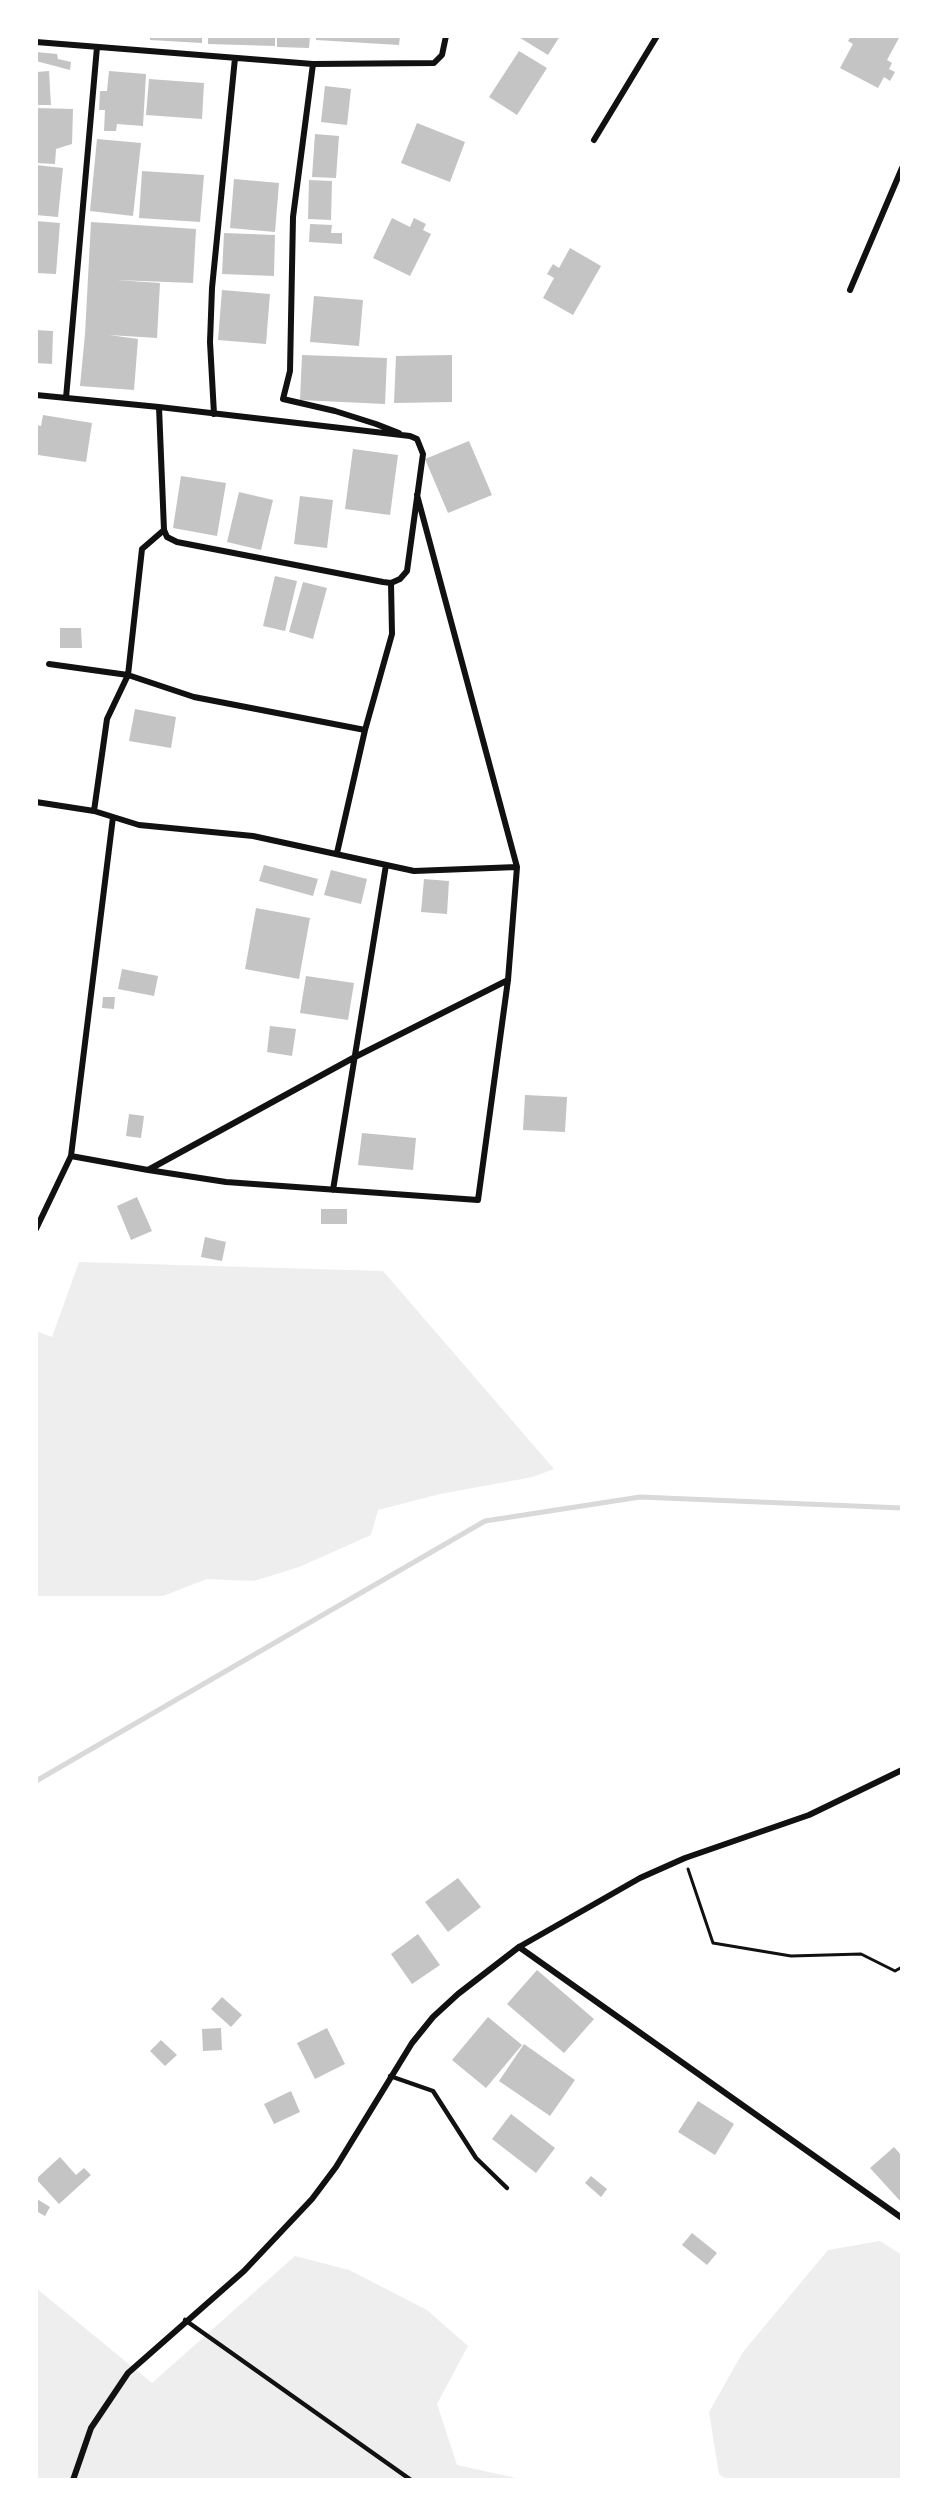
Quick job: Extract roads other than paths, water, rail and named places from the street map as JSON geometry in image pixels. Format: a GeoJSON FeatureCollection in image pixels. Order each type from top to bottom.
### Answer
{"type":"FeatureCollection","features":[{"type":"Feature","properties":{"kind":"street"},"geometry":{"type":"LineString","coordinates":[[36,42],[313,64],[434,63],[442,56],[446,36]]}},
{"type":"Feature","properties":{"kind":"street"},"geometry":{"type":"LineString","coordinates":[[594,140],[657,36]]}},
{"type":"Feature","properties":{"kind":"street"},"geometry":{"type":"LineString","coordinates":[[66,398],[97,47]]}},
{"type":"Feature","properties":{"kind":"street"},"geometry":{"type":"LineString","coordinates":[[214,414],[210,342],[212,288],[235,58]]}},
{"type":"Feature","properties":{"kind":"street"},"geometry":{"type":"LineString","coordinates":[[159,407],[164,530],[167,537],[177,542],[391,582],[400,579],[407,571],[423,454],[417,440],[335,411],[283,399],[290,371],[293,217],[313,64]]}},
{"type":"Feature","properties":{"kind":"street"},"geometry":{"type":"LineString","coordinates":[[850,290],[902,168]]}},
{"type":"Feature","properties":{"kind":"street"},"geometry":{"type":"LineString","coordinates":[[36,395],[402,435]]}},
{"type":"Feature","properties":{"kind":"street"},"geometry":{"type":"LineString","coordinates":[[71,1156],[226,1182],[478,1200],[508,980],[517,867],[417,495]]}},
{"type":"Feature","properties":{"kind":"street"},"geometry":{"type":"LineString","coordinates":[[94,811],[107,719],[128,675],[142,549],[164,530]]}},
{"type":"Feature","properties":{"kind":"street"},"geometry":{"type":"LineString","coordinates":[[337,853],[365,729],[392,634],[391,582]]}},
{"type":"Feature","properties":{"kind":"street"},"geometry":{"type":"LineString","coordinates":[[49,664],[128,675],[194,697],[365,729]]}},
{"type":"Feature","properties":{"kind":"street"},"geometry":{"type":"LineString","coordinates":[[36,802],[94,811],[139,825],[253,836],[414,871],[517,867]]}},
{"type":"Feature","properties":{"kind":"street"},"geometry":{"type":"LineString","coordinates":[[36,1229],[71,1156],[113,817]]}},
{"type":"Feature","properties":{"kind":"street"},"geometry":{"type":"LineString","coordinates":[[333,1190],[386,865]]}},
{"type":"Feature","properties":{"kind":"street"},"geometry":{"type":"LineString","coordinates":[[148,1170],[353,1058],[508,980]]}},
{"type":"Feature","properties":{"kind":"street"},"geometry":{"type":"LineString","coordinates":[[73,2480],[91,2428],[128,2373],[185,2320],[244,2271],[312,2199],[336,2167],[390,2076],[433,2017],[519,1947],[640,1878],[685,1858],[809,1815],[902,1770]]}},
{"type":"Feature","properties":{"kind":"street"},"geometry":{"type":"LineString","coordinates":[[519,1947],[902,2218]]}},
{"type":"Feature","properties":{"kind":"lane"},"geometry":{"type":"LineString","coordinates":[[390,2076],[434,2091],[476,2158],[507,2188]]}},
{"type":"Feature","properties":{"kind":"lane"},"geometry":{"type":"LineString","coordinates":[[185,2320],[411,2480]]}},
{"type":"Feature","properties":{"kind":"waterway"},"geometry":{"type":"LineString","coordinates":[[36,1781],[485,1521],[640,1497],[902,1508]]}}]}
